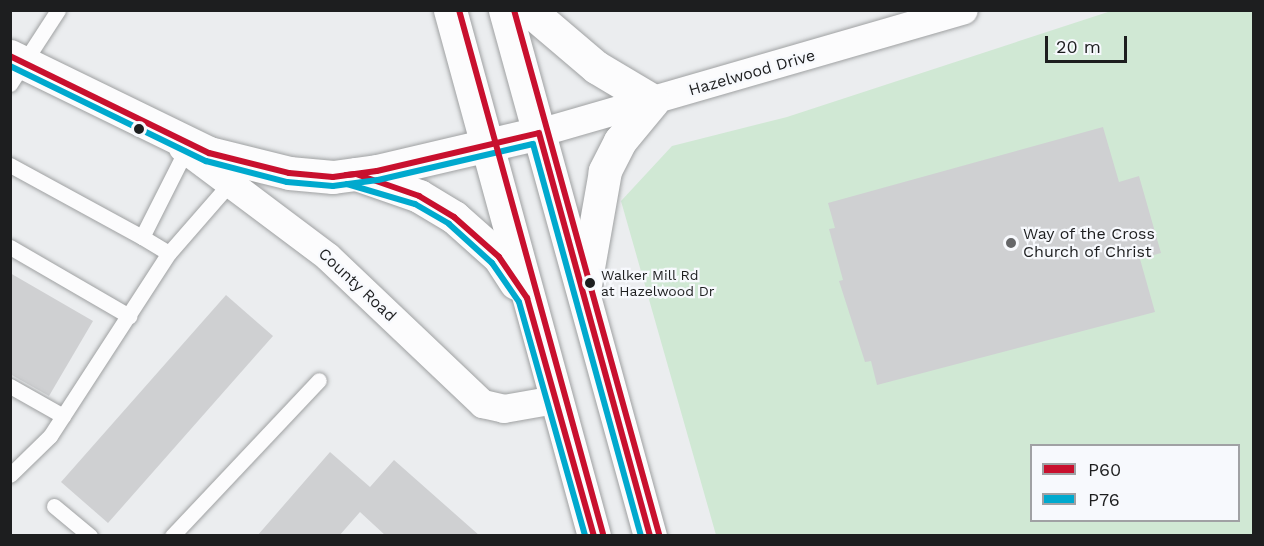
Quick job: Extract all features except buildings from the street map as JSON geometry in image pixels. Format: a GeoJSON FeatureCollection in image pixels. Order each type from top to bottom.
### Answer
{"type":"FeatureCollection","features":[{"type":"Feature","properties":{"kind":"main road"},"geometry":{"type":"LineString","coordinates":[[450,10],[594,536]]}},
{"type":"Feature","properties":{"kind":"main road"},"geometry":{"type":"LineString","coordinates":[[505,10],[583,298],[651,536]]}},
{"type":"Feature","properties":{"kind":"main road"},"geometry":{"type":"LineString","coordinates":[[529,10],[596,67],[653,101],[620,141],[605,171],[583,298]]}},
{"type":"Feature","properties":{"kind":"main road","name":"County Road"},"geometry":{"type":"LineString","coordinates":[[16,68],[174,142],[250,167],[333,177],[486,147],[539,133]]}},
{"type":"Feature","properties":{"kind":"main road"},"geometry":{"type":"LineString","coordinates":[[356,174],[419,196],[454,217],[499,257],[527,298]]}},
{"type":"Feature","properties":{"kind":"street","name":"Hazelwood Drive"},"geometry":{"type":"LineString","coordinates":[[539,133],[653,101],[923,16],[964,10]]}},
{"type":"Feature","properties":{"kind":"street","name":"County Road"},"geometry":{"type":"LineString","coordinates":[[174,142],[328,257],[483,404],[504,409],[555,400]]}},
{"type":"Feature","properties":{"kind":"lane"},"geometry":{"type":"LineString","coordinates":[[16,68],[58,10]]}},
{"type":"Feature","properties":{"kind":"lane"},"geometry":{"type":"LineString","coordinates":[[142,237],[174,142]]}},
{"type":"Feature","properties":{"kind":"lane"},"geometry":{"type":"LineString","coordinates":[[10,165],[169,253]]}},
{"type":"Feature","properties":{"kind":"lane"},"geometry":{"type":"LineString","coordinates":[[10,475],[63,417],[169,253],[230,183]]}},
{"type":"Feature","properties":{"kind":"lane"},"geometry":{"type":"LineString","coordinates":[[10,247],[129,316]]}},
{"type":"Feature","properties":{"kind":"lane"},"geometry":{"type":"LineString","coordinates":[[172,536],[319,380]]}},
{"type":"Feature","properties":{"kind":"lane"},"geometry":{"type":"LineString","coordinates":[[10,386],[63,417]]}},
{"type":"Feature","properties":{"kind":"lane"},"geometry":{"type":"LineString","coordinates":[[54,506],[90,536]]}},
{"type":"Feature","properties":{"kind":"green space"},"geometry":{"type":"Polygon","coordinates":[[[1111,11],[1253,11],[1253,535],[716,535],[621,201],[672,146],[787,117],[1111,11]]]}},
{"type":"Feature","properties":{"kind":"transit line"},"geometry":{"type":"LineString","coordinates":[[459,10],[603,534]]}},
{"type":"Feature","properties":{"kind":"transit line"},"geometry":{"type":"LineString","coordinates":[[514,10],[659,534]]}},
{"type":"Feature","properties":{"kind":"transit line","name":"P60"},"geometry":{"type":"LineString","coordinates":[[10,56],[209,153],[289,173],[333,177],[377,171],[539,133],[650,536]]}},
{"type":"Feature","properties":{"kind":"transit line","name":"P76"},"geometry":{"type":"LineString","coordinates":[[10,66],[206,161],[287,182],[333,186],[378,180],[533,144],[641,536]]}},
{"type":"Feature","properties":{"kind":"transit line","name":"P60"},"geometry":{"type":"LineString","coordinates":[[346,175],[356,174],[419,196],[454,217],[499,257],[527,298],[594,536]]}},
{"type":"Feature","properties":{"kind":"transit line","name":"P76"},"geometry":{"type":"LineString","coordinates":[[347,184],[415,204],[449,224],[492,263],[519,302],[585,536]]}},
{"type":"Feature","properties":{"kind":"place","name":"Way of the Cross Church of Christ"},"geometry":{"type":"Point","coordinates":[1011,243]}},
{"type":"Feature","properties":{"kind":"place","name":"Walker Mill Rd at Hazelwood Dr"},"geometry":{"type":"Point","coordinates":[590,283]}}]}
